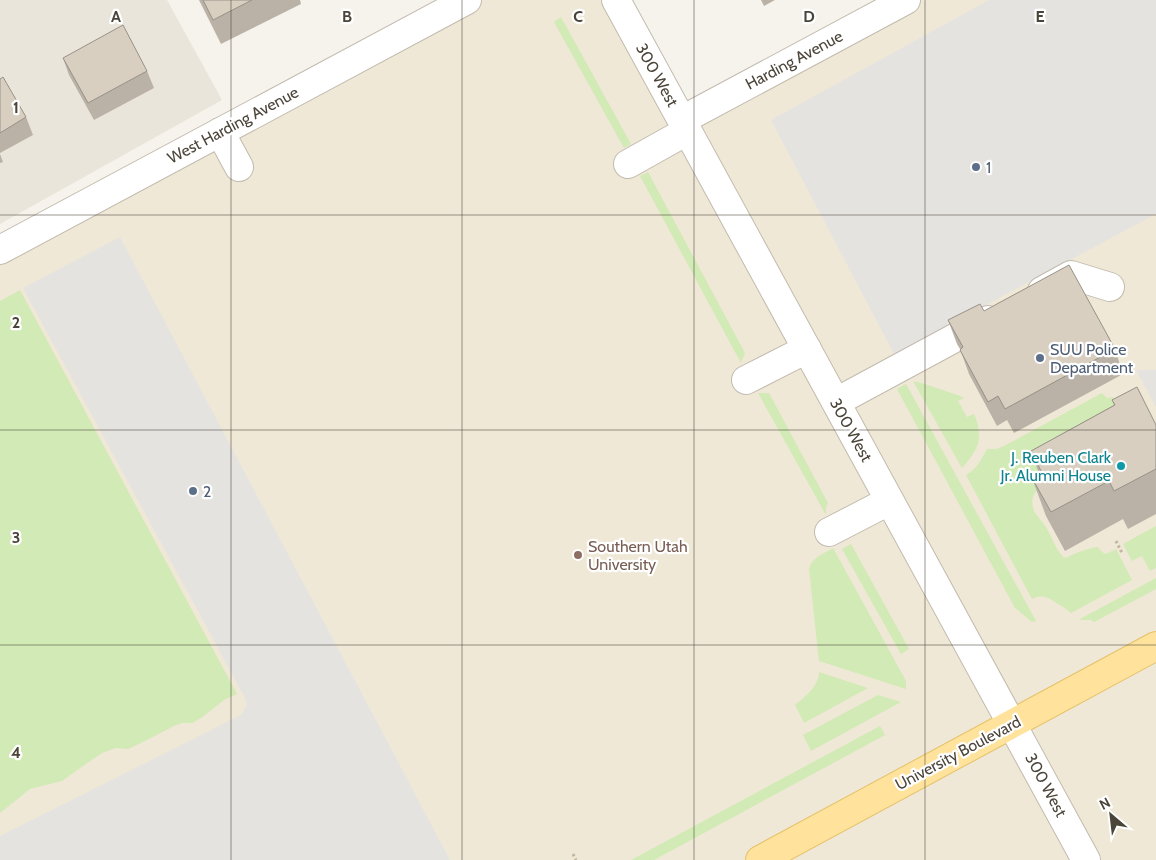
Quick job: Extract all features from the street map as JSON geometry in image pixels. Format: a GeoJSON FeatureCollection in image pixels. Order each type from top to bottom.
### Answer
{"type":"FeatureCollection","features":[{"type":"Feature","properties":{"kind":"main road","name":"University Boulevard"},"geometry":{"type":"LineString","coordinates":[[760,860],[1156,646]]}},
{"type":"Feature","properties":{"kind":"street","name":"West Harding Avenue"},"geometry":{"type":"LineString","coordinates":[[0,250],[467,0]]}},
{"type":"Feature","properties":{"kind":"street","name":"300 West"},"geometry":{"type":"LineString","coordinates":[[616,0],[1086,860]]}},
{"type":"Feature","properties":{"kind":"street","name":"Harding Avenue"},"geometry":{"type":"LineString","coordinates":[[628,164],[684,126],[906,0]]}},
{"type":"Feature","properties":{"kind":"street"},"geometry":{"type":"LineString","coordinates":[[220,132],[239,167]]}},
{"type":"Feature","properties":{"kind":"street"},"geometry":{"type":"LineString","coordinates":[[836,402],[1071,275],[1110,287]]}},
{"type":"Feature","properties":{"kind":"street"},"geometry":{"type":"LineString","coordinates":[[746,380],[807,349]]}},
{"type":"Feature","properties":{"kind":"street"},"geometry":{"type":"LineString","coordinates":[[830,532],[889,501]]}},
{"type":"Feature","properties":{"kind":"path"},"geometry":{"type":"LineString","coordinates":[[1116,541],[1122,553]]}},
{"type":"Feature","properties":{"kind":"path"},"geometry":{"type":"LineString","coordinates":[[573,854],[576,860]]}},
{"type":"Feature","properties":{"kind":"shaded area"},"geometry":{"type":"Polygon","coordinates":[[[0,0],[167,0],[222,100],[0,224],[0,0]]]}},
{"type":"Feature","properties":{"kind":"shaded area","name":"Southern Utah University"},"geometry":{"type":"Polygon","coordinates":[[[467,0],[616,0],[682,120],[906,0],[1156,0],[1156,860],[0,860],[0,250],[467,0]]]}},
{"type":"Feature","properties":{"kind":"shaded area","name":"1"},"geometry":{"type":"Polygon","coordinates":[[[989,0],[1156,0],[1156,214],[894,354],[771,120],[989,0]]]}},
{"type":"Feature","properties":{"kind":"shaded area","name":"2"},"geometry":{"type":"Polygon","coordinates":[[[120,237],[450,860],[0,860],[0,836],[241,715],[247,704],[23,288],[120,237]]]}},
{"type":"Feature","properties":{"kind":"shaded area"},"geometry":{"type":"Polygon","coordinates":[[[1136,370],[1156,370],[1156,407],[1136,370]]]}},
{"type":"Feature","properties":{"kind":"green space"},"geometry":{"type":"Polygon","coordinates":[[[561,17],[631,144],[624,148],[554,22],[561,17]]]}},
{"type":"Feature","properties":{"kind":"green space"},"geometry":{"type":"Polygon","coordinates":[[[648,172],[745,353],[741,363],[640,176],[648,172]]]}},
{"type":"Feature","properties":{"kind":"green space"},"geometry":{"type":"Polygon","coordinates":[[[20,290],[237,694],[224,700],[192,723],[182,723],[174,726],[128,749],[116,748],[102,753],[62,781],[30,789],[0,813],[0,301],[20,290]]]}},
{"type":"Feature","properties":{"kind":"green space"},"geometry":{"type":"Polygon","coordinates":[[[913,381],[964,398],[958,401],[967,417],[974,414],[979,430],[978,443],[976,449],[962,468],[913,381]]]}},
{"type":"Feature","properties":{"kind":"green space"},"geometry":{"type":"Polygon","coordinates":[[[906,384],[1036,621],[1032,622],[1015,608],[897,389],[906,384]]]}},
{"type":"Feature","properties":{"kind":"green space"},"geometry":{"type":"Polygon","coordinates":[[[758,393],[769,393],[828,503],[826,515],[758,393]]]}},
{"type":"Feature","properties":{"kind":"green space"},"geometry":{"type":"Polygon","coordinates":[[[1102,393],[1107,398],[1113,397],[1129,429],[1038,489],[1033,497],[1032,504],[1036,514],[1046,527],[1063,557],[1066,558],[1095,547],[1098,547],[1106,554],[1116,549],[1132,580],[1071,613],[1047,598],[1037,597],[1032,599],[966,475],[976,467],[987,449],[996,449],[1004,446],[1102,393]]]}},
{"type":"Feature","properties":{"kind":"green space"},"geometry":{"type":"Polygon","coordinates":[[[1156,526],[1156,568],[1150,571],[1142,556],[1132,561],[1123,544],[1156,526]]]}},
{"type":"Feature","properties":{"kind":"green space"},"geometry":{"type":"Polygon","coordinates":[[[851,544],[909,649],[901,654],[842,549],[851,544]]]}},
{"type":"Feature","properties":{"kind":"green space"},"geometry":{"type":"Polygon","coordinates":[[[833,548],[906,681],[906,689],[819,661],[809,569],[815,559],[833,548]]]}},
{"type":"Feature","properties":{"kind":"green space"},"geometry":{"type":"Polygon","coordinates":[[[1156,578],[1156,589],[1094,622],[1080,619],[1156,578]]]}},
{"type":"Feature","properties":{"kind":"green space"},"geometry":{"type":"Polygon","coordinates":[[[819,672],[868,688],[804,723],[795,705],[807,695],[817,682],[819,672]]]}},
{"type":"Feature","properties":{"kind":"green space"},"geometry":{"type":"Polygon","coordinates":[[[878,695],[901,702],[811,751],[803,735],[878,695]]]}},
{"type":"Feature","properties":{"kind":"green space"},"geometry":{"type":"Polygon","coordinates":[[[880,726],[885,735],[654,860],[631,860],[880,726]]]}},
{"type":"Feature","properties":{"kind":"building"},"geometry":{"type":"Polygon","coordinates":[[[203,0],[252,0],[213,20],[203,0]]]}},
{"type":"Feature","properties":{"kind":"building"},"geometry":{"type":"Polygon","coordinates":[[[123,25],[147,71],[88,103],[63,58],[123,25]]]}},
{"type":"Feature","properties":{"kind":"building"},"geometry":{"type":"Polygon","coordinates":[[[3,77],[26,117],[0,133],[0,79],[3,77]]]}},
{"type":"Feature","properties":{"kind":"building","name":"SUU Police Department"},"geometry":{"type":"Polygon","coordinates":[[[1069,265],[1115,349],[1005,409],[998,396],[988,402],[960,350],[963,347],[948,320],[980,304],[984,311],[1069,265]]]}},
{"type":"Feature","properties":{"kind":"building"},"geometry":{"type":"Polygon","coordinates":[[[1137,387],[1156,425],[1156,469],[1114,491],[1109,481],[1051,512],[1032,478],[1042,473],[1031,451],[1115,405],[1112,400],[1137,387]]]}},
{"type":"Feature","properties":{"kind":"place","name":"1"},"geometry":{"type":"Point","coordinates":[976,167]}},
{"type":"Feature","properties":{"kind":"place","name":"SUU Police Department"},"geometry":{"type":"Point","coordinates":[1040,358]}},
{"type":"Feature","properties":{"kind":"place","name":"J. Reuben Clark Jr. Alumni House"},"geometry":{"type":"Point","coordinates":[1121,466]}},
{"type":"Feature","properties":{"kind":"place","name":"2"},"geometry":{"type":"Point","coordinates":[193,491]}},
{"type":"Feature","properties":{"kind":"place","name":"Southern Utah University"},"geometry":{"type":"Point","coordinates":[578,555]}}]}
